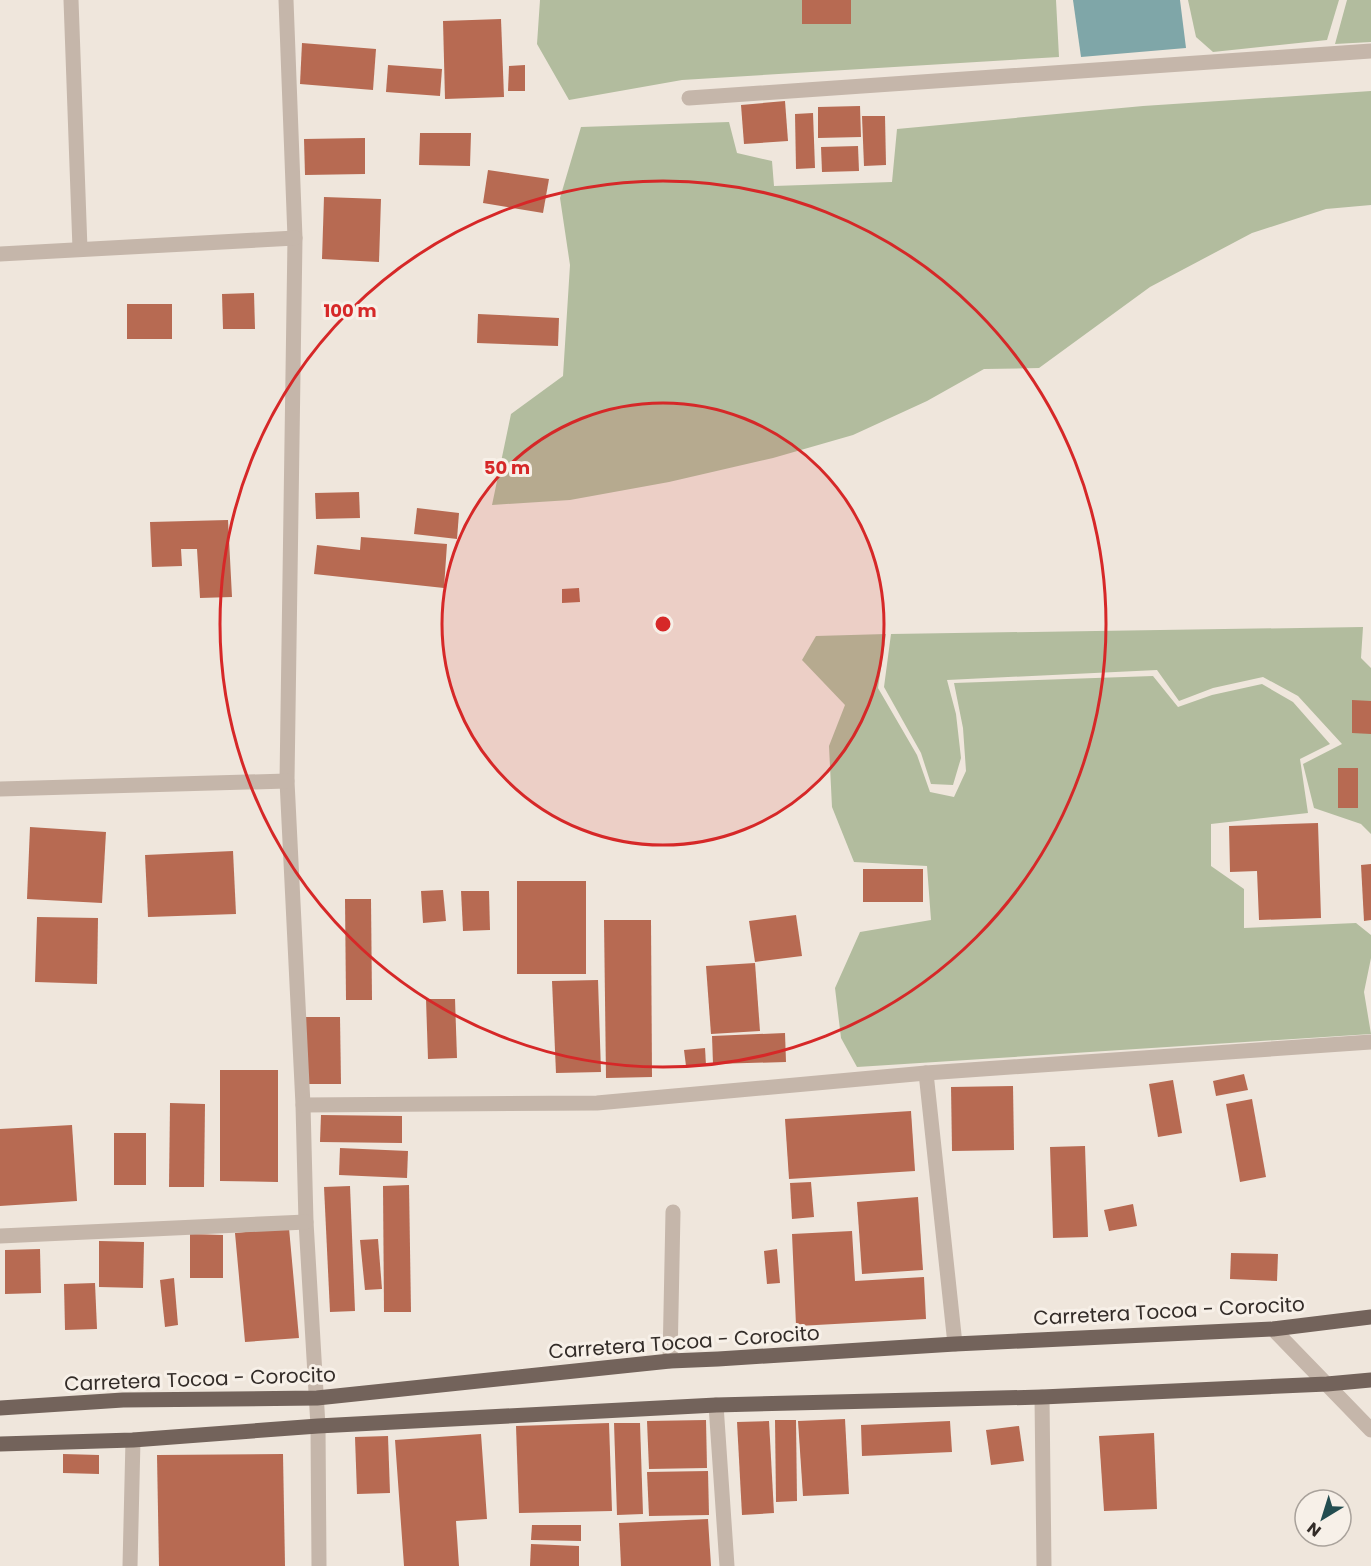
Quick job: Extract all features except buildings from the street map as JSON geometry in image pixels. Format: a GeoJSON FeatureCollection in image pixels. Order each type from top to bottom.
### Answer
{"type":"FeatureCollection","features":[{"type":"Feature","properties":{"kind":"main road","name":"Carretera Tocoa - Corocito"},"geometry":{"type":"LineString","coordinates":[[0,1408],[123,1400],[317,1398],[670,1361],[955,1344],[1273,1329],[1371,1317]]}},
{"type":"Feature","properties":{"kind":"main road"},"geometry":{"type":"LineString","coordinates":[[0,1444],[133,1440],[318,1426],[716,1405],[1042,1397],[1371,1380]]}},
{"type":"Feature","properties":{"kind":"street"},"geometry":{"type":"LineString","coordinates":[[70,0],[80,249]]}},
{"type":"Feature","properties":{"kind":"street"},"geometry":{"type":"LineString","coordinates":[[286,0],[295,238],[287,781],[303,1106],[306,1222],[317,1398],[319,1566]]}},
{"type":"Feature","properties":{"kind":"street"},"geometry":{"type":"LineString","coordinates":[[689,98],[1371,51]]}},
{"type":"Feature","properties":{"kind":"street"},"geometry":{"type":"LineString","coordinates":[[0,254],[295,238]]}},
{"type":"Feature","properties":{"kind":"street"},"geometry":{"type":"LineString","coordinates":[[0,789],[287,781]]}},
{"type":"Feature","properties":{"kind":"street"},"geometry":{"type":"LineString","coordinates":[[303,1106],[597,1103],[926,1073],[1371,1042]]}},
{"type":"Feature","properties":{"kind":"street"},"geometry":{"type":"LineString","coordinates":[[926,1073],[955,1344]]}},
{"type":"Feature","properties":{"kind":"street"},"geometry":{"type":"LineString","coordinates":[[670,1361],[673,1212]]}},
{"type":"Feature","properties":{"kind":"street"},"geometry":{"type":"LineString","coordinates":[[0,1236],[306,1222]]}},
{"type":"Feature","properties":{"kind":"street"},"geometry":{"type":"LineString","coordinates":[[1273,1329],[1371,1430]]}},
{"type":"Feature","properties":{"kind":"street"},"geometry":{"type":"LineString","coordinates":[[1042,1397],[1044,1566]]}},
{"type":"Feature","properties":{"kind":"street"},"geometry":{"type":"LineString","coordinates":[[716,1405],[727,1566]]}},
{"type":"Feature","properties":{"kind":"street"},"geometry":{"type":"LineString","coordinates":[[130,1566],[133,1440]]}},
{"type":"Feature","properties":{"kind":"green space"},"geometry":{"type":"Polygon","coordinates":[[[540,0],[1056,0],[1059,57],[682,80],[569,100],[537,44],[540,0]]]}},
{"type":"Feature","properties":{"kind":"green space"},"geometry":{"type":"Polygon","coordinates":[[[1188,0],[1339,0],[1327,40],[1213,52],[1196,37],[1188,0]]]}},
{"type":"Feature","properties":{"kind":"green space"},"geometry":{"type":"Polygon","coordinates":[[[1347,0],[1371,0],[1371,42],[1335,44],[1347,0]]]}},
{"type":"Feature","properties":{"kind":"green space"},"geometry":{"type":"Polygon","coordinates":[[[1371,91],[1371,205],[1326,209],[1252,233],[1150,287],[1039,368],[984,369],[927,401],[853,435],[773,458],[669,482],[570,500],[492,505],[511,414],[563,376],[570,265],[560,198],[581,127],[729,122],[737,153],[772,161],[774,186],[892,182],[897,129],[1143,106],[1371,91]]]}},
{"type":"Feature","properties":{"kind":"green space"},"geometry":{"type":"Polygon","coordinates":[[[1363,627],[1361,658],[1371,668],[1371,834],[1361,824],[1314,808],[1303,764],[1342,744],[1298,696],[1263,677],[1213,688],[1179,701],[1157,670],[947,680],[956,714],[961,758],[953,785],[931,784],[921,753],[884,687],[891,634],[1363,627]]]}},
{"type":"Feature","properties":{"kind":"green space"},"geometry":{"type":"Polygon","coordinates":[[[886,634],[878,688],[917,755],[930,792],[954,797],[966,771],[963,728],[954,683],[1153,676],[1178,707],[1212,695],[1262,684],[1293,702],[1330,744],[1300,759],[1308,813],[1211,824],[1211,866],[1244,889],[1244,928],[1356,923],[1371,935],[1371,958],[1364,992],[1371,1034],[857,1067],[841,1038],[835,988],[860,932],[931,920],[927,866],[854,862],[832,807],[829,746],[845,705],[802,660],[816,636],[886,634]]]}},
{"type":"Feature","properties":{"kind":"water"},"geometry":{"type":"Polygon","coordinates":[[[1073,0],[1180,0],[1186,48],[1081,57],[1073,0]]]}}]}
